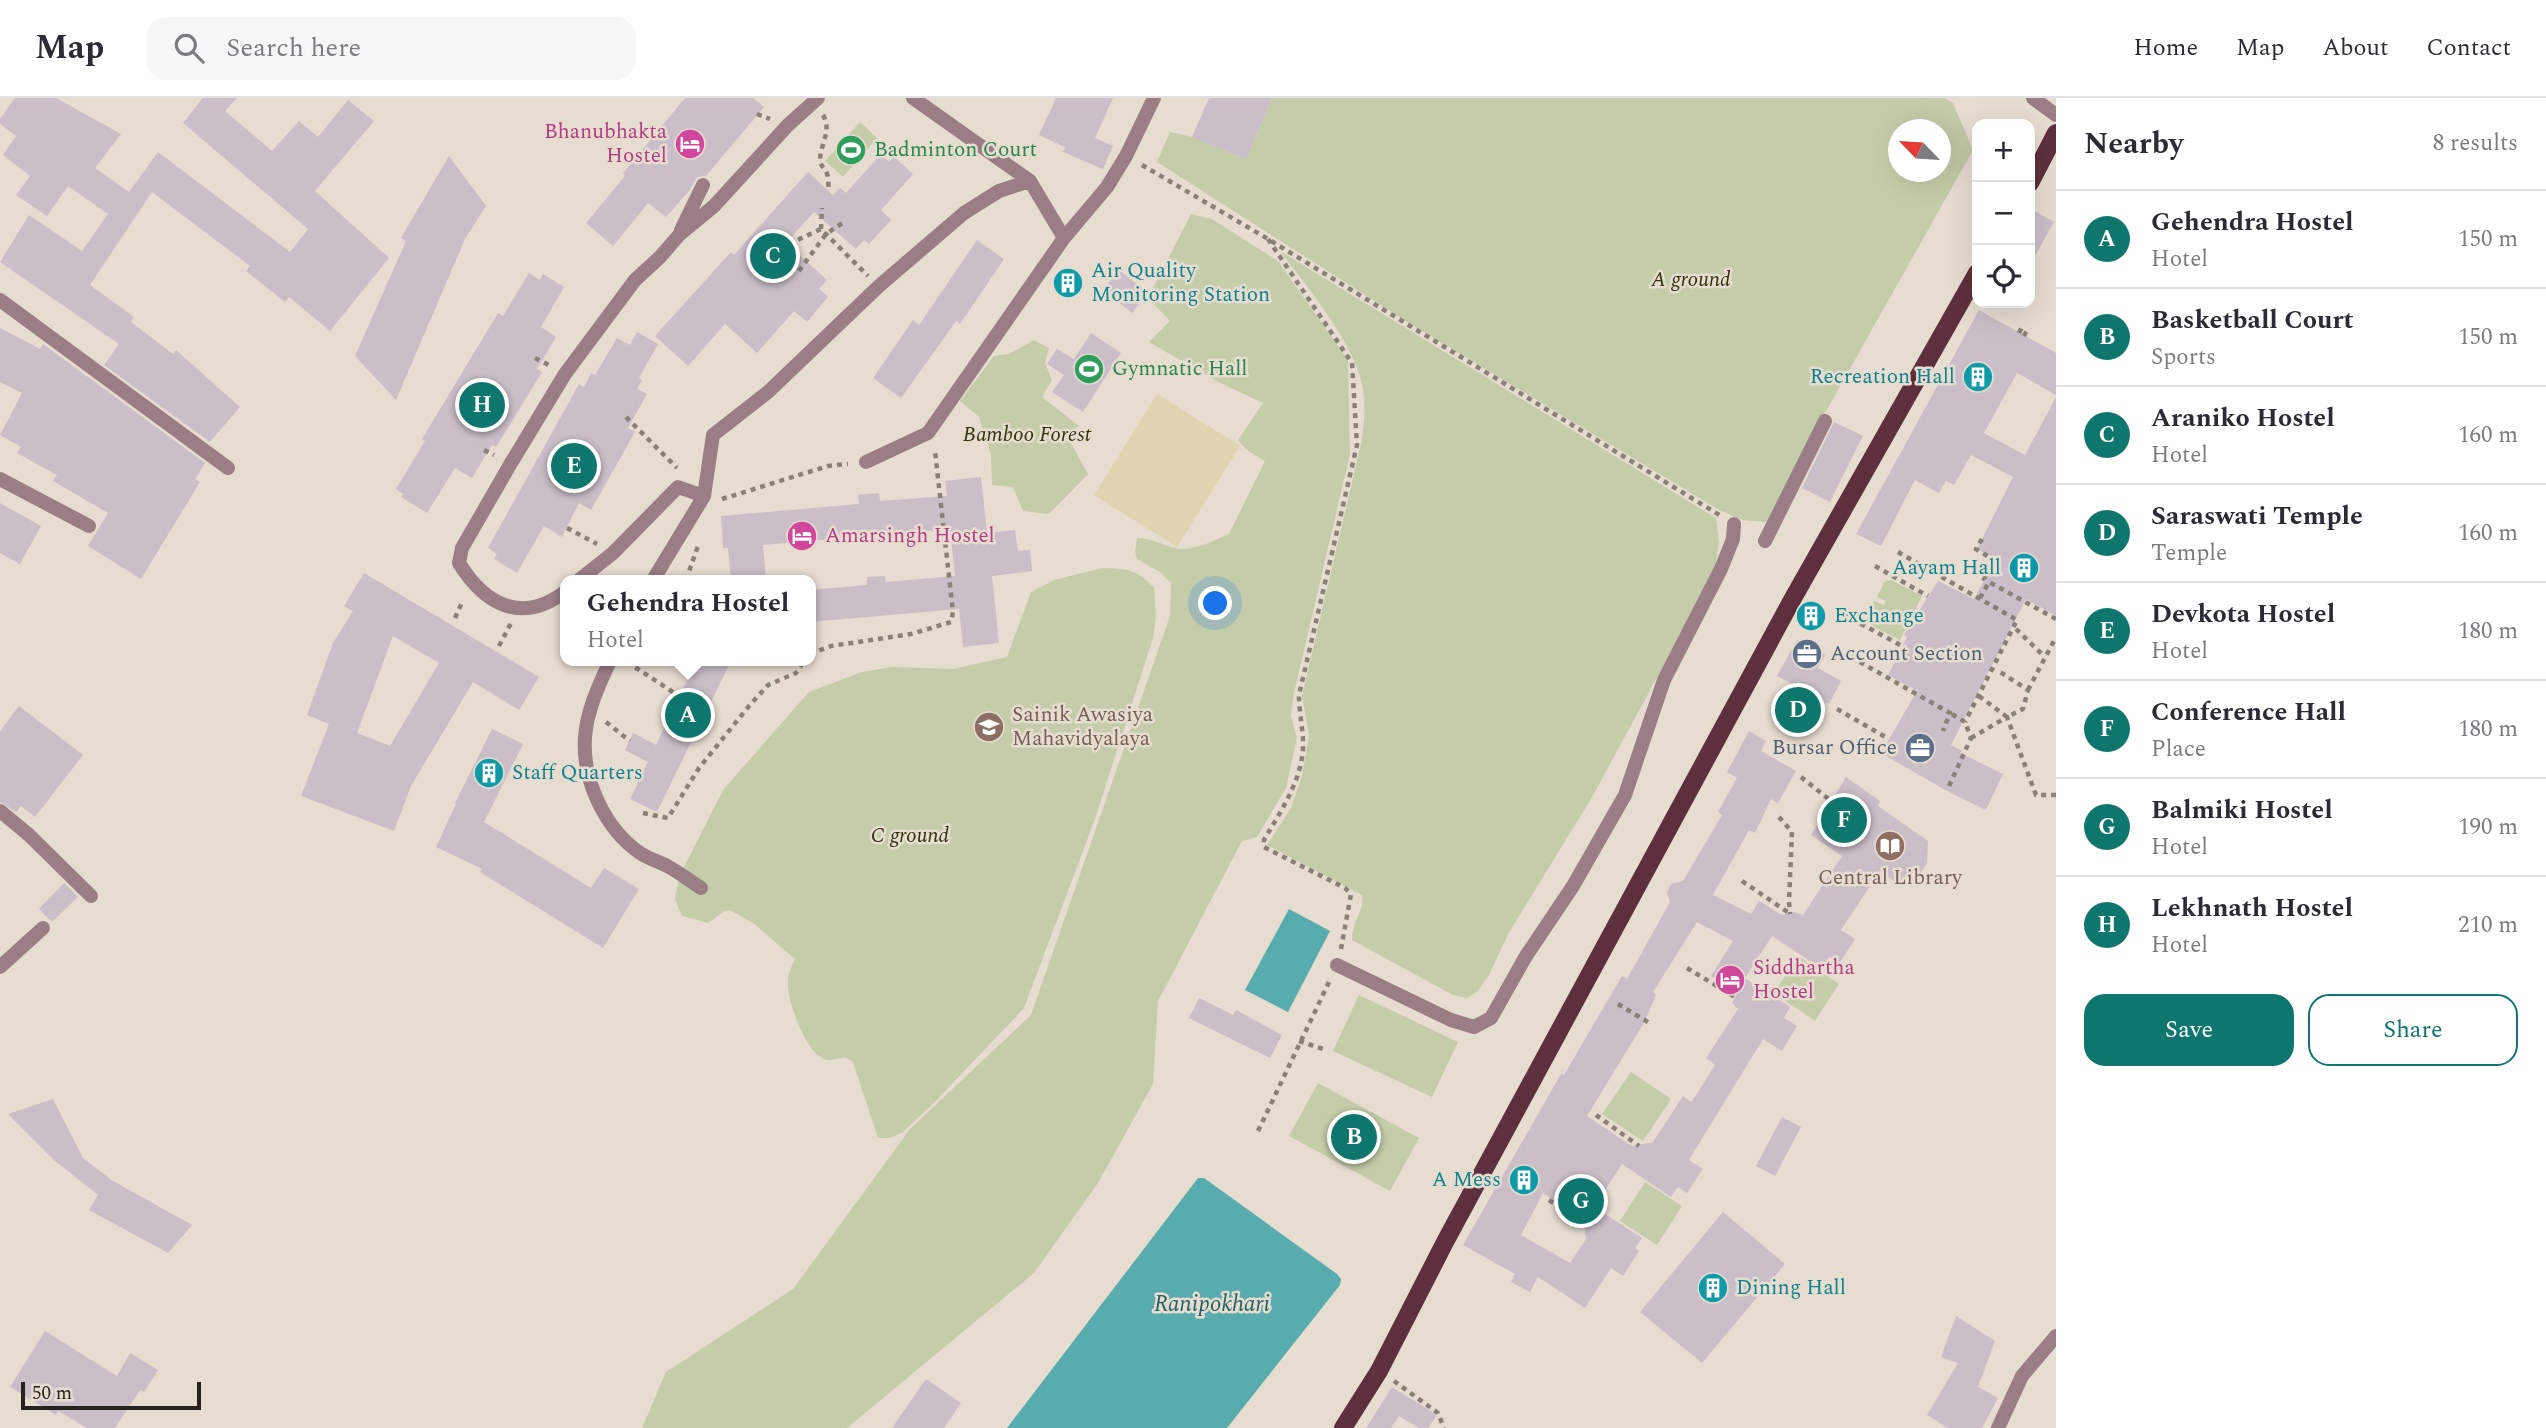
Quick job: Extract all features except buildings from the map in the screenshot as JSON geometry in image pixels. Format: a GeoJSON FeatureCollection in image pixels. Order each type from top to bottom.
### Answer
{"type":"FeatureCollection","features":[{"type":"Feature","properties":{"kind":"main road"},"geometry":{"type":"LineString","coordinates":[[2031,182],[2056,133]]}},
{"type":"Feature","properties":{"kind":"main road"},"geometry":{"type":"LineString","coordinates":[[1343,1428],[1379,1371],[1445,1241],[1792,600],[1972,282]]}},
{"type":"Feature","properties":{"kind":"street"},"geometry":{"type":"LineString","coordinates":[[913,98],[1030,181],[1064,238]]}},
{"type":"Feature","properties":{"kind":"street"},"geometry":{"type":"LineString","coordinates":[[866,462],[928,433],[1064,238],[1107,187],[1126,156],[1154,98]]}},
{"type":"Feature","properties":{"kind":"street"},"geometry":{"type":"LineString","coordinates":[[2033,98],[2056,115]]}},
{"type":"Feature","properties":{"kind":"street"},"geometry":{"type":"LineString","coordinates":[[560,594],[530,609],[517,610],[493,601],[471,582],[459,563],[463,548],[511,463],[587,343],[635,280],[680,234],[714,206],[788,125],[816,99]]}},
{"type":"Feature","properties":{"kind":"street"},"geometry":{"type":"LineString","coordinates":[[657,575],[710,500],[713,435],[768,392],[878,286],[964,213],[999,191],[1030,181]]}},
{"type":"Feature","properties":{"kind":"street"},"geometry":{"type":"LineString","coordinates":[[680,234],[703,185]]}},
{"type":"Feature","properties":{"kind":"street"},"geometry":{"type":"LineString","coordinates":[[0,300],[228,468]]}},
{"type":"Feature","properties":{"kind":"street"},"geometry":{"type":"LineString","coordinates":[[1765,541],[1825,421]]}},
{"type":"Feature","properties":{"kind":"street"},"geometry":{"type":"LineString","coordinates":[[0,479],[89,526]]}},
{"type":"Feature","properties":{"kind":"street"},"geometry":{"type":"LineString","coordinates":[[585,575],[613,553],[678,487],[710,500]]}},
{"type":"Feature","properties":{"kind":"street"},"geometry":{"type":"LineString","coordinates":[[1337,965],[1451,1020],[1474,1027],[1491,1018],[1526,956],[1573,886],[1625,795],[1664,680],[1721,569],[1733,540],[1734,524]]}},
{"type":"Feature","properties":{"kind":"street"},"geometry":{"type":"LineString","coordinates":[[608,666],[590,709],[585,737],[587,763],[594,791],[605,815],[623,838],[641,854],[669,867],[701,888]]}},
{"type":"Feature","properties":{"kind":"street"},"geometry":{"type":"LineString","coordinates":[[0,811],[29,835],[91,896]]}},
{"type":"Feature","properties":{"kind":"street"},"geometry":{"type":"LineString","coordinates":[[0,967],[43,928]]}},
{"type":"Feature","properties":{"kind":"street"},"geometry":{"type":"LineString","coordinates":[[1998,1428],[2022,1376],[2056,1335]]}},
{"type":"Feature","properties":{"kind":"path"},"geometry":{"type":"LineString","coordinates":[[816,99],[827,122],[820,157],[821,166],[827,174],[829,191]]}},
{"type":"Feature","properties":{"kind":"path"},"geometry":{"type":"LineString","coordinates":[[1126,156],[1268,239],[1734,524]]}},
{"type":"Feature","properties":{"kind":"path"},"geometry":{"type":"LineString","coordinates":[[821,229],[822,208]]}},
{"type":"Feature","properties":{"kind":"path"},"geometry":{"type":"LineString","coordinates":[[799,271],[827,234],[844,222]]}},
{"type":"Feature","properties":{"kind":"path"},"geometry":{"type":"LineString","coordinates":[[821,229],[878,286]]}},
{"type":"Feature","properties":{"kind":"path"},"geometry":{"type":"LineString","coordinates":[[789,244],[821,229]]}},
{"type":"Feature","properties":{"kind":"path"},"geometry":{"type":"LineString","coordinates":[[1258,1131],[1337,965],[1351,894],[1345,888],[1264,847],[1264,840],[1293,793],[1302,755],[1299,695],[1357,445],[1352,363],[1268,239]]}},
{"type":"Feature","properties":{"kind":"path"},"geometry":{"type":"LineString","coordinates":[[626,416],[710,500],[828,466],[866,462]]}},
{"type":"Feature","properties":{"kind":"path"},"geometry":{"type":"LineString","coordinates":[[816,652],[831,646],[911,634],[951,622],[953,612],[940,487],[935,450],[928,433]]}},
{"type":"Feature","properties":{"kind":"path"},"geometry":{"type":"LineString","coordinates":[[568,528],[613,553]]}},
{"type":"Feature","properties":{"kind":"path"},"geometry":{"type":"LineString","coordinates":[[688,575],[701,538]]}},
{"type":"Feature","properties":{"kind":"path"},"geometry":{"type":"LineString","coordinates":[[1982,539],[1976,549],[1994,560],[1984,579],[2056,620]]}},
{"type":"Feature","properties":{"kind":"path"},"geometry":{"type":"LineString","coordinates":[[1898,552],[2017,620],[1965,722]]}},
{"type":"Feature","properties":{"kind":"path"},"geometry":{"type":"LineString","coordinates":[[1875,566],[1928,596]]}},
{"type":"Feature","properties":{"kind":"path"},"geometry":{"type":"LineString","coordinates":[[1980,598],[1989,582]]}},
{"type":"Feature","properties":{"kind":"path"},"geometry":{"type":"LineString","coordinates":[[454,618],[463,600]]}},
{"type":"Feature","properties":{"kind":"path"},"geometry":{"type":"LineString","coordinates":[[499,646],[517,610]]}},
{"type":"Feature","properties":{"kind":"path"},"geometry":{"type":"LineString","coordinates":[[1843,614],[1902,646]]}},
{"type":"Feature","properties":{"kind":"path"},"geometry":{"type":"LineString","coordinates":[[2016,629],[2045,657]]}},
{"type":"Feature","properties":{"kind":"path"},"geometry":{"type":"LineString","coordinates":[[1950,786],[1971,738],[1982,729],[2023,709],[2028,690],[2056,637]]}},
{"type":"Feature","properties":{"kind":"path"},"geometry":{"type":"LineString","coordinates":[[1851,657],[1965,722],[1971,738]]}},
{"type":"Feature","properties":{"kind":"path"},"geometry":{"type":"LineString","coordinates":[[633,666],[679,696]]}},
{"type":"Feature","properties":{"kind":"path"},"geometry":{"type":"LineString","coordinates":[[643,813],[668,818],[699,768],[749,706],[768,685],[796,673],[801,666]]}},
{"type":"Feature","properties":{"kind":"path"},"geometry":{"type":"LineString","coordinates":[[1997,670],[2028,690]]}},
{"type":"Feature","properties":{"kind":"path"},"geometry":{"type":"LineString","coordinates":[[1979,696],[2007,717],[2036,795],[2056,795]]}},
{"type":"Feature","properties":{"kind":"path"},"geometry":{"type":"LineString","coordinates":[[590,709],[629,741]]}},
{"type":"Feature","properties":{"kind":"path"},"geometry":{"type":"LineString","coordinates":[[1837,709],[1889,739]]}},
{"type":"Feature","properties":{"kind":"path"},"geometry":{"type":"LineString","coordinates":[[1943,731],[1950,713]]}},
{"type":"Feature","properties":{"kind":"path"},"geometry":{"type":"LineString","coordinates":[[1801,777],[1831,801]]}},
{"type":"Feature","properties":{"kind":"path"},"geometry":{"type":"LineString","coordinates":[[1741,881],[1790,914],[1788,902],[1792,832],[1779,817]]}},
{"type":"Feature","properties":{"kind":"path"},"geometry":{"type":"LineString","coordinates":[[1687,968],[1735,998]]}},
{"type":"Feature","properties":{"kind":"path"},"geometry":{"type":"LineString","coordinates":[[1618,1004],[1651,1024]]}},
{"type":"Feature","properties":{"kind":"path"},"geometry":{"type":"LineString","coordinates":[[1299,1041],[1326,1050]]}},
{"type":"Feature","properties":{"kind":"path"},"geometry":{"type":"LineString","coordinates":[[1596,1115],[1639,1146]]}},
{"type":"Feature","properties":{"kind":"path"},"geometry":{"type":"LineString","coordinates":[[1549,1200],[1586,1226]]}},
{"type":"Feature","properties":{"kind":"path"},"geometry":{"type":"LineString","coordinates":[[1379,1371],[1438,1413],[1444,1428]]}},
{"type":"Feature","properties":{"kind":"green space","name":"A ground"},"geometry":{"type":"Polygon","coordinates":[[[1272,98],[1944,98],[1953,103],[1972,152],[1825,413],[1769,522],[1743,520],[1719,510],[1409,323],[1157,162],[1170,132],[1192,137],[1246,159],[1272,98]]]}},
{"type":"Feature","properties":{"kind":"green space","name":"Badminton Court"},"geometry":{"type":"Polygon","coordinates":[[[860,122],[877,138],[843,177],[825,161],[860,122]]]}},
{"type":"Feature","properties":{"kind":"green space"},"geometry":{"type":"Polygon","coordinates":[[[1191,214],[1212,219],[1278,261],[1348,360],[1350,454],[1294,693],[1291,716],[1297,738],[1286,788],[1257,837],[1242,841],[1158,1001],[1153,1084],[1098,1183],[1034,1273],[847,1428],[642,1428],[666,1372],[793,1289],[910,1129],[1031,1015],[1170,616],[1171,583],[1160,572],[1137,559],[1137,538],[1182,549],[1202,545],[1229,534],[1265,461],[1247,450],[1238,440],[1263,403],[1218,382],[1149,342],[1170,321],[1148,298],[1191,214]]]}},
{"type":"Feature","properties":{"kind":"green space"},"geometry":{"type":"Polygon","coordinates":[[[1280,251],[1716,518],[1719,542],[1715,571],[1591,799],[1508,934],[1489,975],[1478,991],[1467,998],[1453,995],[1352,940],[1362,906],[1362,895],[1267,845],[1291,808],[1302,776],[1309,735],[1302,696],[1364,424],[1363,390],[1351,355],[1317,299],[1280,251]]]}},
{"type":"Feature","properties":{"kind":"green space","name":"Bamboo Forest"},"geometry":{"type":"Polygon","coordinates":[[[1034,340],[1049,348],[1045,363],[1052,380],[1042,397],[1079,426],[1067,436],[1088,474],[1049,514],[1023,511],[1013,487],[992,485],[991,454],[979,417],[960,401],[994,356],[1009,354],[1034,340]]]}},
{"type":"Feature","properties":{"kind":"green space","name":"C ground"},"geometry":{"type":"Polygon","coordinates":[[[1102,568],[1131,571],[1154,588],[1156,617],[1153,638],[1095,819],[1024,1008],[903,1132],[890,1138],[878,1138],[853,1062],[845,1057],[828,1060],[820,1057],[800,1029],[791,1004],[788,985],[795,959],[753,923],[730,910],[708,923],[682,916],[675,899],[679,877],[723,790],[809,692],[862,672],[892,667],[953,669],[1007,657],[1031,592],[1054,580],[1102,568]]]}},
{"type":"Feature","properties":{"kind":"green space"},"geometry":{"type":"Polygon","coordinates":[[[1891,580],[1922,596],[1900,640],[1874,627],[1866,617],[1874,601],[1884,605],[1886,601],[1877,597],[1884,582],[1891,580]]]}},
{"type":"Feature","properties":{"kind":"green space"},"geometry":{"type":"Polygon","coordinates":[[[1798,956],[1839,984],[1815,1021],[1774,993],[1798,956]]]}},
{"type":"Feature","properties":{"kind":"green space"},"geometry":{"type":"Polygon","coordinates":[[[1359,995],[1458,1042],[1432,1097],[1333,1051],[1359,995]]]}},
{"type":"Feature","properties":{"kind":"green space"},"geometry":{"type":"Polygon","coordinates":[[[1631,1072],[1671,1099],[1643,1141],[1602,1114],[1631,1072]]]}},
{"type":"Feature","properties":{"kind":"green space"},"geometry":{"type":"Polygon","coordinates":[[[1318,1083],[1419,1138],[1390,1191],[1289,1136],[1318,1083]]]}},
{"type":"Feature","properties":{"kind":"green space"},"geometry":{"type":"Polygon","coordinates":[[[1645,1182],[1682,1206],[1657,1245],[1620,1221],[1645,1182]]]}},
{"type":"Feature","properties":{"kind":"sand"},"geometry":{"type":"Polygon","coordinates":[[[1157,394],[1240,446],[1177,547],[1094,495],[1157,394]]]}},
{"type":"Feature","properties":{"kind":"water"},"geometry":{"type":"Polygon","coordinates":[[[1289,909],[1330,931],[1288,1012],[1245,990],[1289,909]]]}},
{"type":"Feature","properties":{"kind":"water","name":"Ranipokhari"},"geometry":{"type":"Polygon","coordinates":[[[1198,1178],[1204,1178],[1337,1274],[1341,1279],[1340,1285],[1227,1428],[1007,1428],[1198,1178]]]}},
{"type":"Feature","properties":{"kind":"place","name":"Bhanubhakta Hostel"},"geometry":{"type":"Point","coordinates":[690,144]}},
{"type":"Feature","properties":{"kind":"place","name":"Badminton Court"},"geometry":{"type":"Point","coordinates":[851,150]}},
{"type":"Feature","properties":{"kind":"place","name":"Araniko Hostel"},"geometry":{"type":"Point","coordinates":[773,256]}},
{"type":"Feature","properties":{"kind":"place","name":"Air Quality Monitoring Station"},"geometry":{"type":"Point","coordinates":[1068,283]}},
{"type":"Feature","properties":{"kind":"place","name":"Gymnatic Hall"},"geometry":{"type":"Point","coordinates":[1089,369]}},
{"type":"Feature","properties":{"kind":"place","name":"Recreation Hall"},"geometry":{"type":"Point","coordinates":[1978,377]}},
{"type":"Feature","properties":{"kind":"place","name":"Lekhnath Hostel"},"geometry":{"type":"Point","coordinates":[482,405]}},
{"type":"Feature","properties":{"kind":"place","name":"Devkota Hostel"},"geometry":{"type":"Point","coordinates":[574,466]}},
{"type":"Feature","properties":{"kind":"place","name":"Amarsingh Hostel"},"geometry":{"type":"Point","coordinates":[802,536]}},
{"type":"Feature","properties":{"kind":"place","name":"Aayam Hall"},"geometry":{"type":"Point","coordinates":[2024,568]}},
{"type":"Feature","properties":{"kind":"place","name":"Exchange"},"geometry":{"type":"Point","coordinates":[1811,616]}},
{"type":"Feature","properties":{"kind":"place","name":"Account Section"},"geometry":{"type":"Point","coordinates":[1807,654]}},
{"type":"Feature","properties":{"kind":"place","name":"Saraswati Temple"},"geometry":{"type":"Point","coordinates":[1798,710]}},
{"type":"Feature","properties":{"kind":"place","name":"Gehendra Hostel"},"geometry":{"type":"Point","coordinates":[688,715]}},
{"type":"Feature","properties":{"kind":"place","name":"Sainik Awasiya Mahavidyalaya"},"geometry":{"type":"Point","coordinates":[989,727]}},
{"type":"Feature","properties":{"kind":"place","name":"Bursar Office"},"geometry":{"type":"Point","coordinates":[1920,748]}},
{"type":"Feature","properties":{"kind":"place","name":"Staff Quarters"},"geometry":{"type":"Point","coordinates":[489,773]}},
{"type":"Feature","properties":{"kind":"place","name":"Conference Hall"},"geometry":{"type":"Point","coordinates":[1844,820]}},
{"type":"Feature","properties":{"kind":"place","name":"Central Library"},"geometry":{"type":"Point","coordinates":[1890,846]}},
{"type":"Feature","properties":{"kind":"place","name":"Siddhartha Hostel"},"geometry":{"type":"Point","coordinates":[1730,980]}},
{"type":"Feature","properties":{"kind":"place","name":"Basketball Court"},"geometry":{"type":"Point","coordinates":[1354,1137]}},
{"type":"Feature","properties":{"kind":"place","name":"A Mess"},"geometry":{"type":"Point","coordinates":[1524,1180]}},
{"type":"Feature","properties":{"kind":"place","name":"Balmiki Hostel"},"geometry":{"type":"Point","coordinates":[1581,1201]}},
{"type":"Feature","properties":{"kind":"place","name":"Dining Hall"},"geometry":{"type":"Point","coordinates":[1713,1288]}}]}
